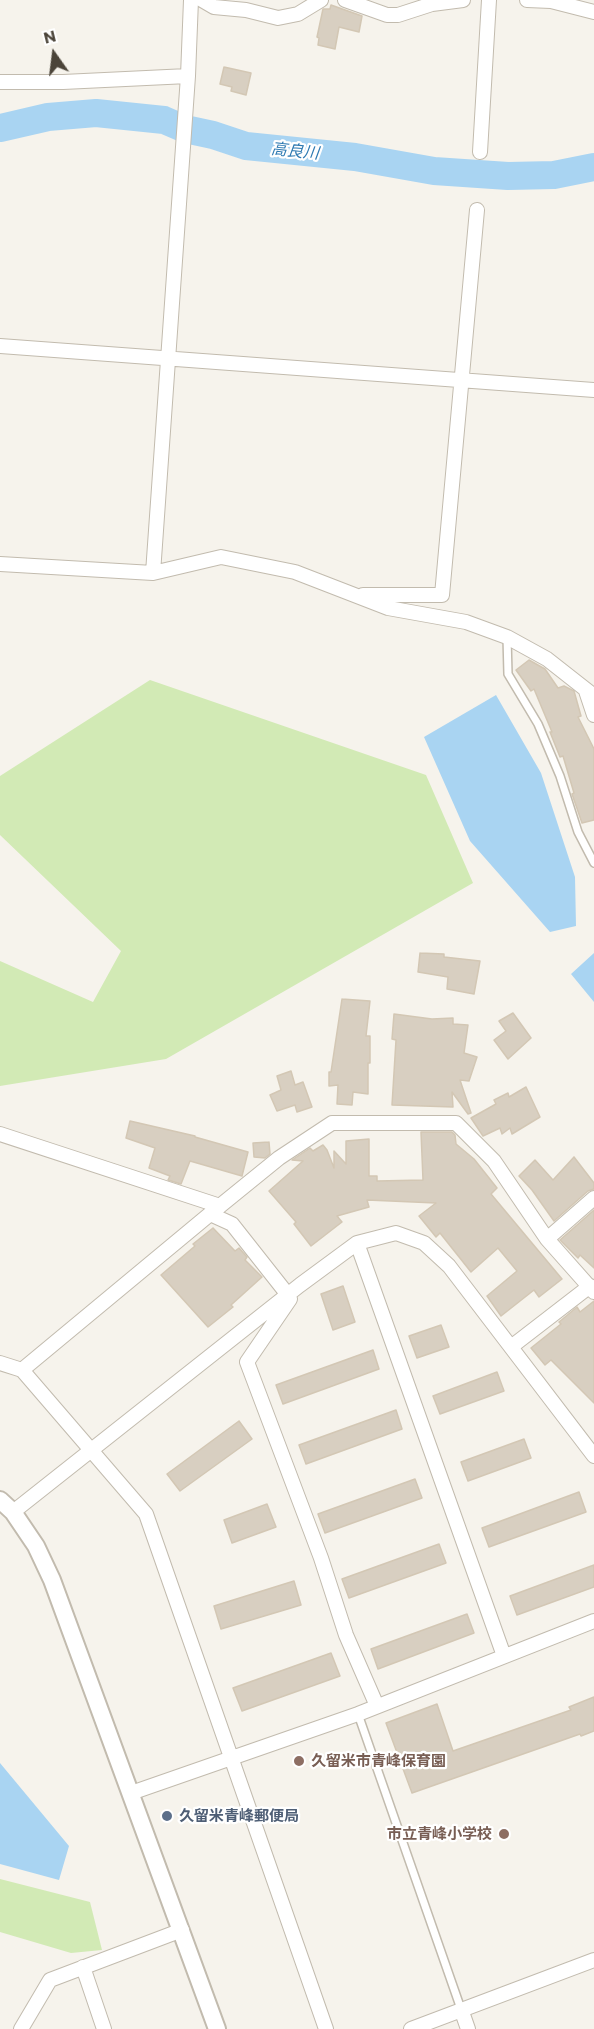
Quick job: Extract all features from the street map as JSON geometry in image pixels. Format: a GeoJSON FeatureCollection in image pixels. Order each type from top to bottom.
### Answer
{"type":"FeatureCollection","features":[{"type":"Feature","properties":{"kind":"street"},"geometry":{"type":"LineString","coordinates":[[153,573],[188,76],[190,0]]}},
{"type":"Feature","properties":{"kind":"street"},"geometry":{"type":"LineString","coordinates":[[202,0],[214,7],[246,10],[278,18],[298,14],[321,0]]}},
{"type":"Feature","properties":{"kind":"street"},"geometry":{"type":"LineString","coordinates":[[345,0],[387,15],[398,15],[432,4],[463,0]]}},
{"type":"Feature","properties":{"kind":"street"},"geometry":{"type":"LineString","coordinates":[[480,152],[489,0]]}},
{"type":"Feature","properties":{"kind":"street"},"geometry":{"type":"LineString","coordinates":[[527,0],[551,1],[594,12]]}},
{"type":"Feature","properties":{"kind":"street"},"geometry":{"type":"LineString","coordinates":[[0,82],[63,82],[188,76]]}},
{"type":"Feature","properties":{"kind":"street"},"geometry":{"type":"LineString","coordinates":[[355,595],[442,595],[477,210]]}},
{"type":"Feature","properties":{"kind":"street"},"geometry":{"type":"LineString","coordinates":[[0,346],[594,390]]}},
{"type":"Feature","properties":{"kind":"street"},"geometry":{"type":"LineString","coordinates":[[0,564],[153,573],[221,557],[295,572],[388,608],[466,622],[507,637],[547,659],[590,693],[594,715]]}},
{"type":"Feature","properties":{"kind":"street"},"geometry":{"type":"LineString","coordinates":[[22,1370],[279,1158],[332,1123],[456,1123],[495,1161],[547,1239],[592,1289],[511,1347]]}},
{"type":"Feature","properties":{"kind":"street"},"geometry":{"type":"LineString","coordinates":[[0,1134],[215,1210],[232,1224],[288,1295]]}},
{"type":"Feature","properties":{"kind":"street"},"geometry":{"type":"LineString","coordinates":[[547,1239],[594,1198]]}},
{"type":"Feature","properties":{"kind":"street"},"geometry":{"type":"LineString","coordinates":[[13,1512],[300,1285],[357,1243],[396,1233],[424,1243],[449,1266],[594,1456]]}},
{"type":"Feature","properties":{"kind":"street"},"geometry":{"type":"LineString","coordinates":[[357,1243],[504,1656]]}},
{"type":"Feature","properties":{"kind":"street"},"geometry":{"type":"LineString","coordinates":[[300,1285],[247,1362],[321,1558],[346,1635],[377,1706]]}},
{"type":"Feature","properties":{"kind":"street"},"geometry":{"type":"LineString","coordinates":[[0,1363],[22,1370],[146,1514],[326,2029]]}},
{"type":"Feature","properties":{"kind":"street"},"geometry":{"type":"LineString","coordinates":[[0,1500],[13,1512],[36,1546],[52,1580],[217,2029]]}},
{"type":"Feature","properties":{"kind":"street"},"geometry":{"type":"LineString","coordinates":[[131,1793],[358,1714],[594,1621]]}},
{"type":"Feature","properties":{"kind":"street"},"geometry":{"type":"LineString","coordinates":[[21,2029],[50,1980],[182,1930]]}},
{"type":"Feature","properties":{"kind":"street"},"geometry":{"type":"LineString","coordinates":[[411,2029],[461,2008],[594,1960]]}},
{"type":"Feature","properties":{"kind":"street"},"geometry":{"type":"LineString","coordinates":[[83,1967],[104,2029]]}},
{"type":"Feature","properties":{"kind":"street"},"geometry":{"type":"LineString","coordinates":[[461,2008],[468,2029]]}},
{"type":"Feature","properties":{"kind":"lane"},"geometry":{"type":"LineString","coordinates":[[507,637],[508,674],[538,724],[560,776],[578,832],[594,863]]}},
{"type":"Feature","properties":{"kind":"lane"},"geometry":{"type":"LineString","coordinates":[[358,1714],[461,2008]]}},
{"type":"Feature","properties":{"kind":"green space"},"geometry":{"type":"Polygon","coordinates":[[[150,680],[426,775],[473,883],[166,1059],[0,1086],[0,961],[93,1002],[121,951],[0,835],[0,776],[150,680]]]}},
{"type":"Feature","properties":{"kind":"green space"},"geometry":{"type":"Polygon","coordinates":[[[0,1879],[90,1902],[102,1950],[71,1953],[0,1932],[0,1879]]]}},
{"type":"Feature","properties":{"kind":"water"},"geometry":{"type":"Polygon","coordinates":[[[496,695],[541,773],[575,877],[576,926],[550,932],[470,841],[424,737],[496,695]]]}},
{"type":"Feature","properties":{"kind":"water"},"geometry":{"type":"Polygon","coordinates":[[[594,953],[594,1002],[571,974],[594,953]]]}},
{"type":"Feature","properties":{"kind":"water"},"geometry":{"type":"Polygon","coordinates":[[[0,1763],[69,1846],[59,1880],[0,1864],[0,1763]]]}},
{"type":"Feature","properties":{"kind":"building"},"geometry":{"type":"Polygon","coordinates":[[[331,5],[362,16],[359,32],[339,27],[335,49],[318,45],[319,38],[317,37],[323,9],[330,9],[331,5]]]}},
{"type":"Feature","properties":{"kind":"building"},"geometry":{"type":"Polygon","coordinates":[[[224,67],[251,73],[246,95],[231,91],[232,87],[220,84],[224,67]]]}},
{"type":"Feature","properties":{"kind":"building"},"geometry":{"type":"Polygon","coordinates":[[[529,660],[545,669],[558,688],[564,686],[574,691],[581,716],[578,717],[594,749],[594,820],[582,823],[563,756],[560,757],[534,689],[531,691],[516,670],[529,660]]]}},
{"type":"Feature","properties":{"kind":"building"},"geometry":{"type":"Polygon","coordinates":[[[420,953],[444,954],[444,957],[480,961],[474,994],[447,989],[448,977],[418,972],[420,953]]]}},
{"type":"Feature","properties":{"kind":"building"},"geometry":{"type":"Polygon","coordinates":[[[342,999],[370,1001],[366,1036],[370,1036],[368,1094],[353,1092],[352,1105],[337,1104],[338,1085],[329,1086],[329,1072],[331,1072],[342,999]]]}},
{"type":"Feature","properties":{"kind":"building"},"geometry":{"type":"Polygon","coordinates":[[[513,1013],[531,1038],[508,1059],[494,1040],[506,1031],[499,1021],[513,1013]]]}},
{"type":"Feature","properties":{"kind":"building"},"geometry":{"type":"Polygon","coordinates":[[[394,1014],[432,1019],[453,1018],[453,1024],[468,1025],[464,1053],[477,1057],[469,1081],[460,1080],[471,1113],[468,1114],[452,1092],[453,1107],[392,1105],[396,1040],[392,1039],[394,1014]]]}},
{"type":"Feature","properties":{"kind":"building"},"geometry":{"type":"Polygon","coordinates":[[[291,1071],[295,1085],[303,1082],[312,1107],[297,1112],[295,1105],[277,1111],[270,1095],[281,1090],[277,1076],[291,1071]]]}},
{"type":"Feature","properties":{"kind":"building"},"geometry":{"type":"Polygon","coordinates":[[[526,1087],[540,1117],[512,1134],[510,1128],[502,1134],[500,1128],[483,1136],[471,1118],[496,1104],[494,1100],[508,1093],[509,1097],[526,1087]]]}},
{"type":"Feature","properties":{"kind":"building"},"geometry":{"type":"Polygon","coordinates":[[[130,1121],[195,1136],[248,1152],[242,1176],[190,1161],[181,1184],[168,1180],[170,1176],[149,1168],[155,1148],[126,1138],[130,1121]]]}},
{"type":"Feature","properties":{"kind":"building"},"geometry":{"type":"Polygon","coordinates":[[[421,1132],[452,1132],[455,1135],[456,1144],[474,1159],[497,1188],[491,1194],[562,1279],[539,1297],[534,1290],[501,1316],[487,1296],[517,1271],[498,1248],[471,1272],[440,1233],[436,1237],[419,1216],[436,1203],[367,1200],[369,1207],[337,1216],[342,1222],[311,1246],[294,1224],[296,1222],[269,1191],[303,1161],[292,1160],[310,1148],[313,1151],[323,1145],[334,1168],[334,1151],[346,1164],[346,1141],[369,1139],[369,1176],[377,1176],[377,1181],[423,1180],[421,1132]]]}},
{"type":"Feature","properties":{"kind":"building"},"geometry":{"type":"Polygon","coordinates":[[[269,1142],[270,1154],[265,1158],[254,1157],[253,1143],[269,1142]]]}},
{"type":"Feature","properties":{"kind":"building"},"geometry":{"type":"Polygon","coordinates":[[[574,1157],[594,1183],[594,1189],[588,1191],[554,1221],[519,1176],[535,1160],[553,1180],[574,1157]]]}},
{"type":"Feature","properties":{"kind":"building"},"geometry":{"type":"Polygon","coordinates":[[[594,1210],[594,1268],[580,1255],[578,1258],[560,1240],[594,1210]]]}},
{"type":"Feature","properties":{"kind":"building"},"geometry":{"type":"Polygon","coordinates":[[[213,1228],[235,1251],[239,1248],[247,1257],[245,1260],[262,1277],[231,1305],[233,1307],[208,1327],[161,1275],[213,1228]]]}},
{"type":"Feature","properties":{"kind":"building"},"geometry":{"type":"Polygon","coordinates":[[[343,1286],[355,1322],[333,1330],[321,1294],[343,1286]]]}},
{"type":"Feature","properties":{"kind":"building"},"geometry":{"type":"Polygon","coordinates":[[[594,1301],[594,1403],[551,1360],[545,1365],[531,1348],[561,1324],[559,1322],[577,1307],[580,1312],[594,1301]]]}},
{"type":"Feature","properties":{"kind":"building"},"geometry":{"type":"Polygon","coordinates":[[[441,1325],[449,1347],[417,1358],[409,1336],[441,1325]]]}},
{"type":"Feature","properties":{"kind":"building"},"geometry":{"type":"Polygon","coordinates":[[[373,1350],[379,1369],[283,1404],[276,1385],[373,1350]]]}},
{"type":"Feature","properties":{"kind":"building"},"geometry":{"type":"Polygon","coordinates":[[[497,1372],[504,1391],[440,1414],[433,1396],[497,1372]]]}},
{"type":"Feature","properties":{"kind":"building"},"geometry":{"type":"Polygon","coordinates":[[[396,1410],[402,1429],[306,1464],[299,1445],[396,1410]]]}},
{"type":"Feature","properties":{"kind":"building"},"geometry":{"type":"Polygon","coordinates":[[[239,1421],[252,1439],[180,1491],[167,1474],[239,1421]]]}},
{"type":"Feature","properties":{"kind":"building"},"geometry":{"type":"Polygon","coordinates":[[[524,1439],[531,1458],[468,1481],[461,1462],[524,1439]]]}},
{"type":"Feature","properties":{"kind":"building"},"geometry":{"type":"Polygon","coordinates":[[[415,1479],[422,1498],[325,1533],[318,1514],[415,1479]]]}},
{"type":"Feature","properties":{"kind":"building"},"geometry":{"type":"Polygon","coordinates":[[[579,1492],[586,1512],[489,1547],[482,1528],[579,1492]]]}},
{"type":"Feature","properties":{"kind":"building"},"geometry":{"type":"Polygon","coordinates":[[[267,1504],[276,1527],[232,1543],[224,1520],[267,1504]]]}},
{"type":"Feature","properties":{"kind":"building"},"geometry":{"type":"Polygon","coordinates":[[[439,1544],[446,1563],[349,1598],[342,1579],[439,1544]]]}},
{"type":"Feature","properties":{"kind":"building"},"geometry":{"type":"Polygon","coordinates":[[[594,1565],[594,1587],[517,1615],[510,1596],[594,1565]]]}},
{"type":"Feature","properties":{"kind":"building"},"geometry":{"type":"Polygon","coordinates":[[[294,1581],[301,1605],[221,1629],[214,1606],[294,1581]]]}},
{"type":"Feature","properties":{"kind":"building"},"geometry":{"type":"Polygon","coordinates":[[[467,1614],[474,1633],[378,1669],[371,1649],[467,1614]]]}},
{"type":"Feature","properties":{"kind":"building"},"geometry":{"type":"Polygon","coordinates":[[[331,1653],[340,1676],[242,1711],[233,1688],[331,1653]]]}},
{"type":"Feature","properties":{"kind":"building"},"geometry":{"type":"Polygon","coordinates":[[[594,1697],[594,1731],[412,1793],[386,1723],[437,1704],[453,1751],[571,1710],[569,1707],[594,1697]]]}},
{"type":"Feature","properties":{"kind":"waterway","name":"高良川"},"geometry":{"type":"LineString","coordinates":[[0,128],[48,117],[96,113],[164,120],[185,129],[246,146],[355,157],[434,171],[508,176],[554,175],[594,167]]}},
{"type":"Feature","properties":{"kind":"place","name":"久留米市青峰保育園"},"geometry":{"type":"Point","coordinates":[299,1761]}},
{"type":"Feature","properties":{"kind":"place","name":"久留米青峰郵便局"},"geometry":{"type":"Point","coordinates":[167,1816]}},
{"type":"Feature","properties":{"kind":"place","name":"市立青峰小学校"},"geometry":{"type":"Point","coordinates":[504,1834]}}]}
